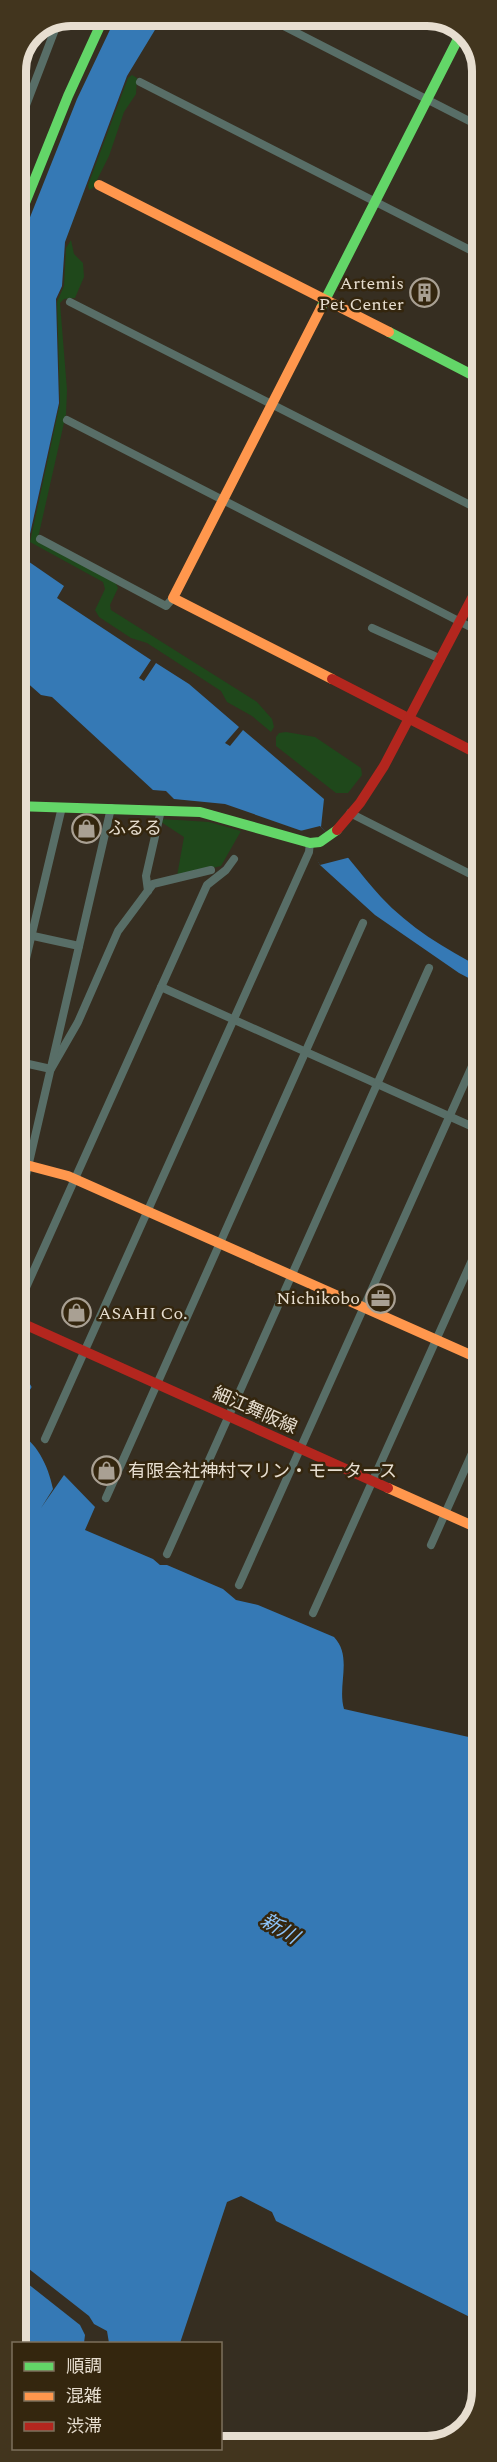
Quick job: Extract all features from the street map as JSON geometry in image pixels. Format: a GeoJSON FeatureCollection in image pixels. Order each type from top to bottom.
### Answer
{"type":"FeatureCollection","features":[{"type":"Feature","properties":{"kind":"street"},"geometry":{"type":"LineString","coordinates":[[26,201],[68,96],[100,26]]}},
{"type":"Feature","properties":{"kind":"street"},"geometry":{"type":"LineString","coordinates":[[284,26],[471,121]]}},
{"type":"Feature","properties":{"kind":"street"},"geometry":{"type":"LineString","coordinates":[[26,105],[56,28]]}},
{"type":"Feature","properties":{"kind":"street"},"geometry":{"type":"LineString","coordinates":[[40,539],[166,606],[173,598],[458,39]]}},
{"type":"Feature","properties":{"kind":"street"},"geometry":{"type":"LineString","coordinates":[[140,82],[471,250]]}},
{"type":"Feature","properties":{"kind":"street"},"geometry":{"type":"LineString","coordinates":[[99,185],[471,374]]}},
{"type":"Feature","properties":{"kind":"street"},"geometry":{"type":"LineString","coordinates":[[70,302],[471,505]]}},
{"type":"Feature","properties":{"kind":"street"},"geometry":{"type":"LineString","coordinates":[[67,420],[471,628]]}},
{"type":"Feature","properties":{"kind":"street"},"geometry":{"type":"LineString","coordinates":[[173,598],[471,751]]}},
{"type":"Feature","properties":{"kind":"street"},"geometry":{"type":"LineString","coordinates":[[45,1439],[309,847],[330,836],[379,776],[471,600]]}},
{"type":"Feature","properties":{"kind":"street"},"geometry":{"type":"LineString","coordinates":[[372,628],[441,659]]}},
{"type":"Feature","properties":{"kind":"street"},"geometry":{"type":"LineString","coordinates":[[26,806],[211,813],[297,840],[309,847]]}},
{"type":"Feature","properties":{"kind":"street"},"geometry":{"type":"LineString","coordinates":[[26,958],[62,807]]}},
{"type":"Feature","properties":{"kind":"street"},"geometry":{"type":"LineString","coordinates":[[26,1177],[111,808]]}},
{"type":"Feature","properties":{"kind":"street"},"geometry":{"type":"LineString","coordinates":[[148,891],[146,876],[161,810]]}},
{"type":"Feature","properties":{"kind":"street"},"geometry":{"type":"LineString","coordinates":[[350,813],[471,875]]}},
{"type":"Feature","properties":{"kind":"street"},"geometry":{"type":"LineString","coordinates":[[26,1288],[207,885],[226,870],[234,859]]}},
{"type":"Feature","properties":{"kind":"street"},"geometry":{"type":"LineString","coordinates":[[51,1069],[78,1022],[118,931],[153,884],[211,870]]}},
{"type":"Feature","properties":{"kind":"street"},"geometry":{"type":"LineString","coordinates":[[105,1498],[363,923]]}},
{"type":"Feature","properties":{"kind":"street"},"geometry":{"type":"LineString","coordinates":[[26,935],[79,946]]}},
{"type":"Feature","properties":{"kind":"street"},"geometry":{"type":"LineString","coordinates":[[167,1554],[429,968]]}},
{"type":"Feature","properties":{"kind":"street"},"geometry":{"type":"LineString","coordinates":[[161,987],[471,1126]]}},
{"type":"Feature","properties":{"kind":"street"},"geometry":{"type":"LineString","coordinates":[[26,1063],[51,1069]]}},
{"type":"Feature","properties":{"kind":"street"},"geometry":{"type":"LineString","coordinates":[[239,1585],[471,1068]]}},
{"type":"Feature","properties":{"kind":"street"},"geometry":{"type":"LineString","coordinates":[[26,1164],[75,1179],[472,1355]]}},
{"type":"Feature","properties":{"kind":"street"},"geometry":{"type":"LineString","coordinates":[[314,1613],[472,1261]]}},
{"type":"Feature","properties":{"kind":"street","name":"細江舞阪線"},"geometry":{"type":"LineString","coordinates":[[26,1325],[472,1526]]}},
{"type":"Feature","properties":{"kind":"street"},"geometry":{"type":"LineString","coordinates":[[431,1545],[472,1454]]}},
{"type":"Feature","properties":{"kind":"green space"},"geometry":{"type":"Polygon","coordinates":[[[132,75],[137,78],[136,94],[124,112],[109,156],[93,188],[89,190],[88,185],[128,78],[132,75]]]}},
{"type":"Feature","properties":{"kind":"green space"},"geometry":{"type":"Polygon","coordinates":[[[71,240],[74,254],[83,263],[84,277],[75,298],[64,299],[60,303],[67,390],[66,414],[38,538],[115,582],[118,588],[110,605],[111,610],[257,702],[272,719],[274,727],[271,732],[252,716],[227,702],[221,691],[147,643],[131,638],[99,617],[95,610],[105,589],[103,582],[30,542],[60,403],[57,302],[64,286],[66,248],[71,240]]]}},
{"type":"Feature","properties":{"kind":"green space"},"geometry":{"type":"Polygon","coordinates":[[[279,733],[315,737],[361,768],[362,775],[348,793],[336,793],[276,746],[276,737],[279,733]]]}},
{"type":"Feature","properties":{"kind":"green space"},"geometry":{"type":"Polygon","coordinates":[[[162,819],[209,822],[241,831],[221,866],[177,876],[184,837],[161,822],[162,819]]]}},
{"type":"Feature","properties":{"kind":"water"},"geometry":{"type":"Polygon","coordinates":[[[112,26],[157,26],[127,76],[65,242],[62,286],[56,299],[59,403],[26,544],[26,227],[77,99],[112,26]]]}},
{"type":"Feature","properties":{"kind":"water"},"geometry":{"type":"Polygon","coordinates":[[[26,560],[64,586],[57,598],[151,660],[139,678],[144,681],[156,663],[189,684],[239,727],[225,743],[230,746],[243,730],[324,799],[321,827],[381,897],[403,918],[441,945],[471,962],[471,979],[375,915],[320,865],[302,831],[225,804],[174,799],[166,791],[153,790],[52,697],[41,695],[26,682],[26,560]]]}},
{"type":"Feature","properties":{"kind":"water","name":"新川"},"geometry":{"type":"Polygon","coordinates":[[[26,1438],[40,1455],[53,1489],[41,1508],[64,1475],[95,1507],[85,1530],[153,1559],[160,1565],[167,1565],[223,1589],[236,1600],[258,1605],[334,1637],[343,1653],[342,1700],[344,1709],[472,1738],[472,2318],[276,2221],[272,2212],[241,2196],[227,2202],[180,2342],[109,2342],[107,2331],[94,2324],[89,2316],[26,2267],[26,1438]]]}},
{"type":"Feature","properties":{"kind":"water"},"geometry":{"type":"Polygon","coordinates":[[[26,2282],[80,2325],[85,2335],[84,2342],[26,2342],[26,2282]]]}},
{"type":"Feature","properties":{"kind":"pier"},"geometry":{"type":"Polygon","coordinates":[[[284,826],[300,831],[320,826],[351,857],[320,865],[300,834],[288,831],[284,826]]]}},
{"type":"Feature","properties":{"kind":"waterway"},"geometry":{"type":"LineString","coordinates":[[26,1381],[30,1387],[26,1393]]}},
{"type":"Feature","properties":{"kind":"traffic: fast"},"geometry":{"type":"LineString","coordinates":[[26,201],[68,96],[100,26]]}},
{"type":"Feature","properties":{"kind":"traffic: fast"},"geometry":{"type":"LineString","coordinates":[[321,308],[458,39]]}},
{"type":"Feature","properties":{"kind":"traffic: fast"},"geometry":{"type":"LineString","coordinates":[[389,332],[471,374]]}},
{"type":"Feature","properties":{"kind":"traffic: fast"},"geometry":{"type":"LineString","coordinates":[[26,806],[200,812],[310,843],[320,842],[337,830]]}},
{"type":"Feature","properties":{"kind":"traffic: slow"},"geometry":{"type":"LineString","coordinates":[[99,185],[389,332]]}},
{"type":"Feature","properties":{"kind":"traffic: slow"},"geometry":{"type":"LineString","coordinates":[[321,308],[173,598],[332,679]]}},
{"type":"Feature","properties":{"kind":"traffic: slow"},"geometry":{"type":"LineString","coordinates":[[26,1165],[68,1176],[472,1355]]}},
{"type":"Feature","properties":{"kind":"traffic: slow"},"geometry":{"type":"LineString","coordinates":[[388,1488],[472,1525]]}},
{"type":"Feature","properties":{"kind":"traffic: jam"},"geometry":{"type":"LineString","coordinates":[[337,830],[360,803],[384,766],[471,600]]}},
{"type":"Feature","properties":{"kind":"traffic: jam"},"geometry":{"type":"LineString","coordinates":[[332,679],[471,751]]}},
{"type":"Feature","properties":{"kind":"traffic: jam"},"geometry":{"type":"LineString","coordinates":[[26,1325],[388,1488]]}},
{"type":"Feature","properties":{"kind":"place","name":"Artemis Pet Center"},"geometry":{"type":"Point","coordinates":[425,293]}},
{"type":"Feature","properties":{"kind":"place","name":"ふるる"},"geometry":{"type":"Point","coordinates":[87,828]}},
{"type":"Feature","properties":{"kind":"place","name":"Nichikobo"},"geometry":{"type":"Point","coordinates":[381,1298]}},
{"type":"Feature","properties":{"kind":"place","name":"ASAHI Co."},"geometry":{"type":"Point","coordinates":[77,1313]}},
{"type":"Feature","properties":{"kind":"place","name":"有限会社神村マリン・モータース"},"geometry":{"type":"Point","coordinates":[107,1471]}}]}
